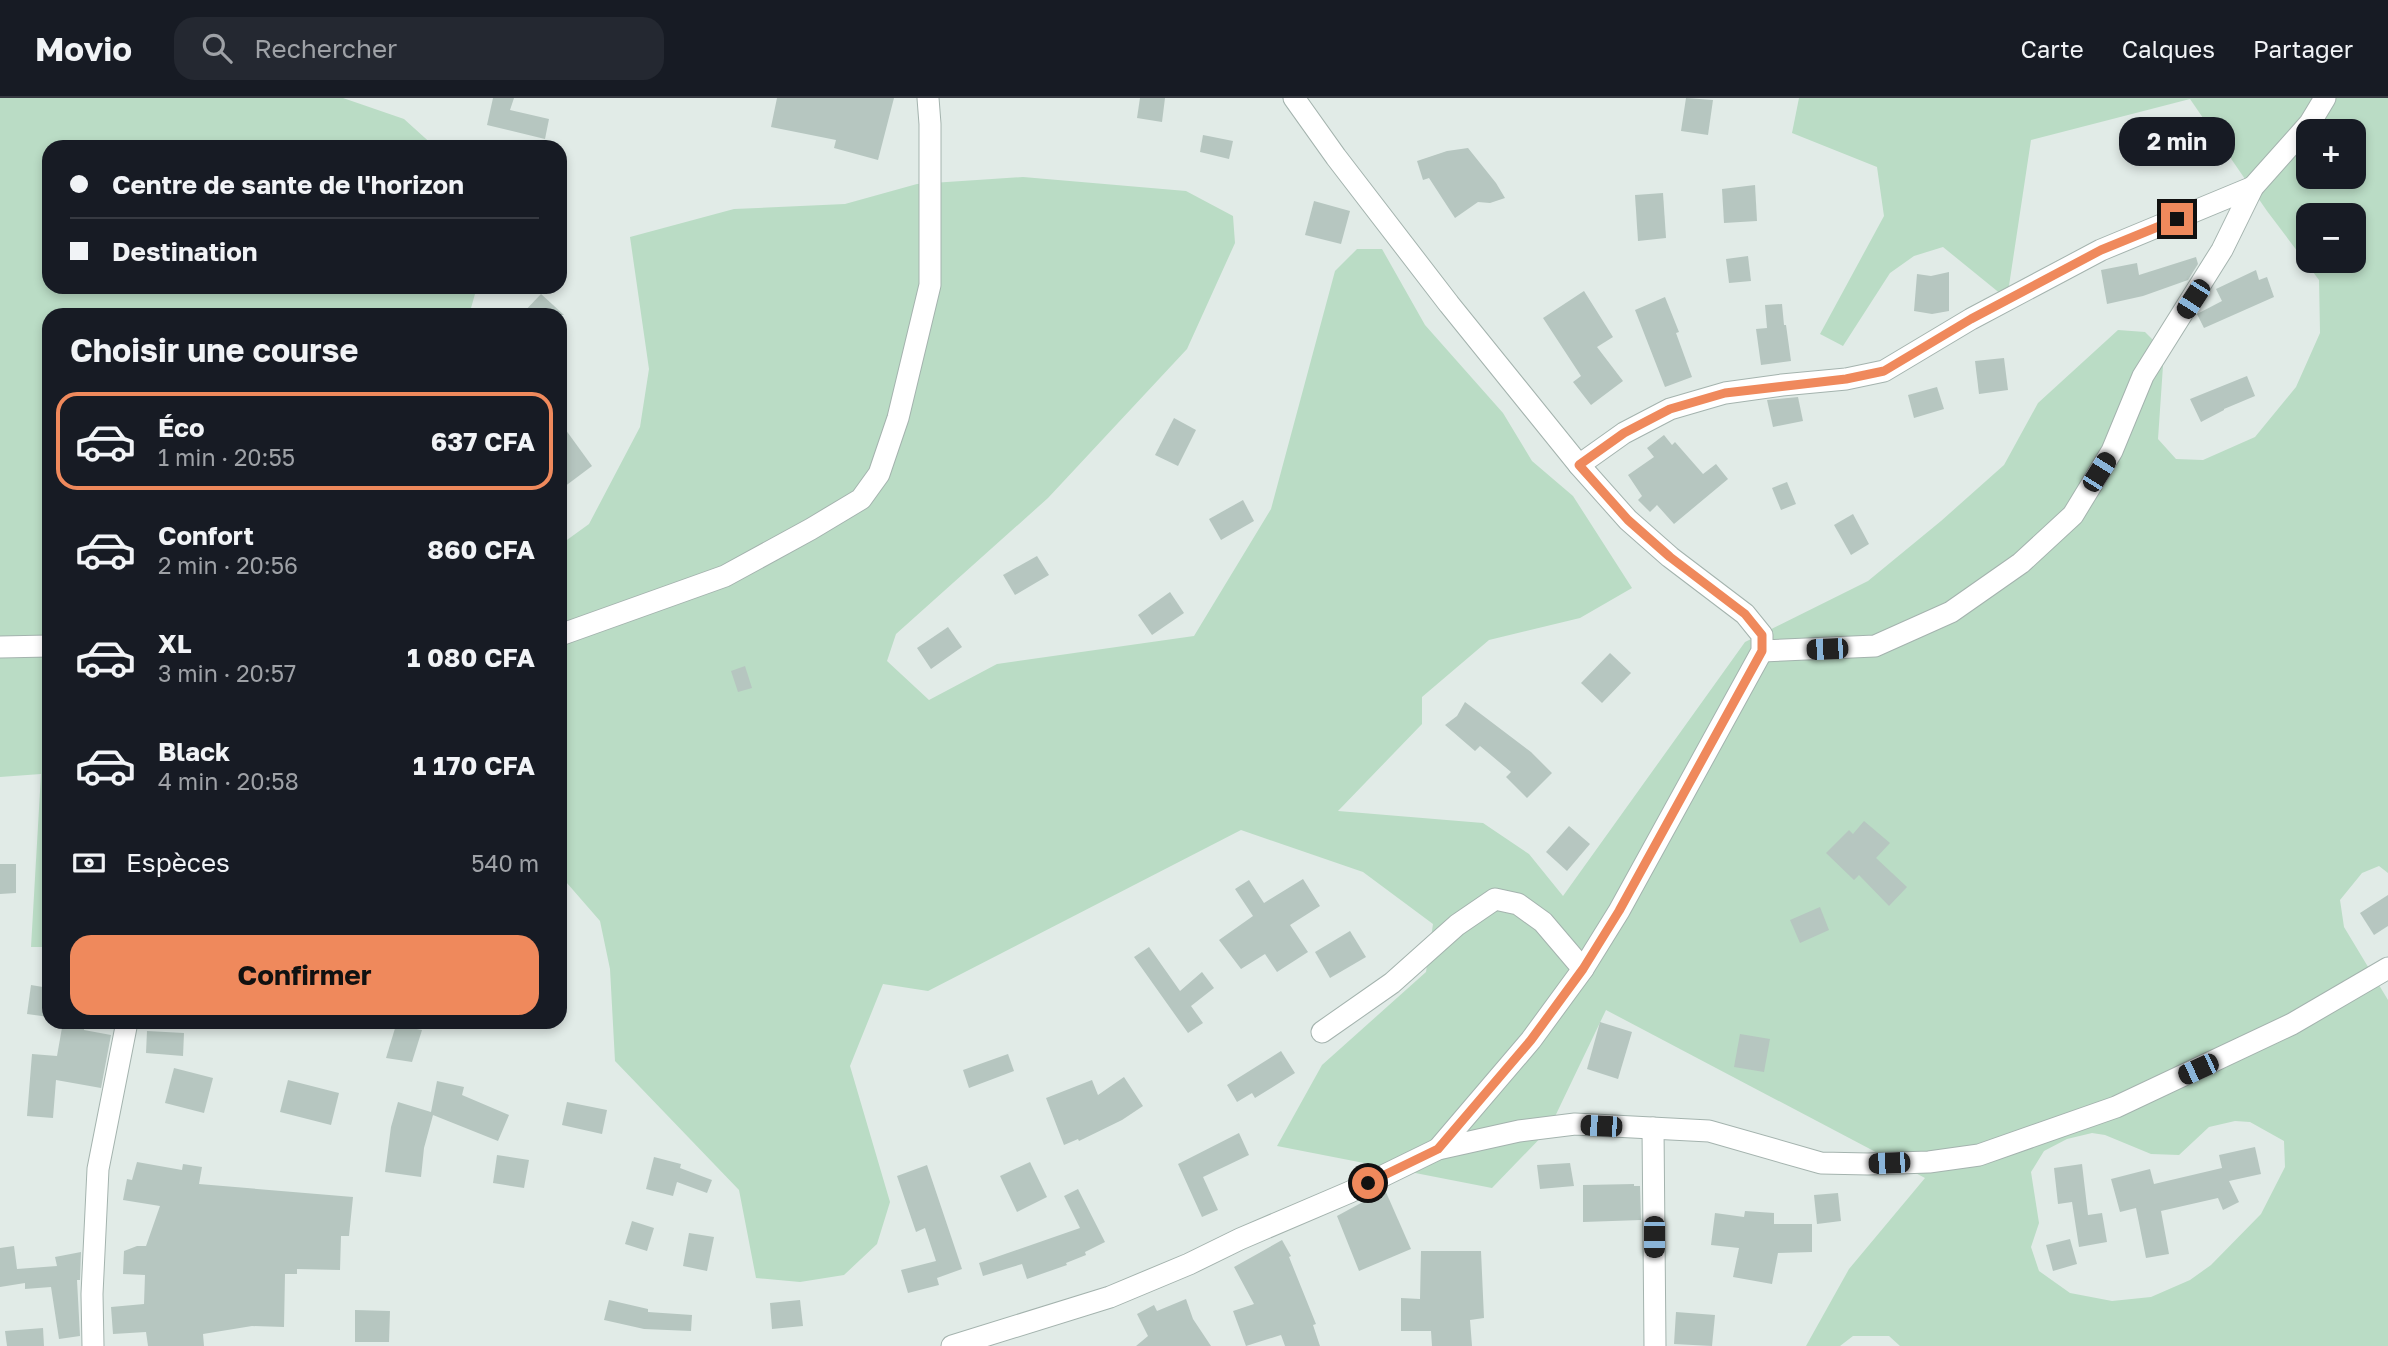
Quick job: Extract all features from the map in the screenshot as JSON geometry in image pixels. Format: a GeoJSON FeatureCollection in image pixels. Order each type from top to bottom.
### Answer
{"type":"FeatureCollection","features":[{"type":"Feature","properties":{"kind":"street"},"geometry":{"type":"LineString","coordinates":[[567,632],[725,576],[861,499],[879,474],[898,418],[930,285],[928,98]]}},
{"type":"Feature","properties":{"kind":"street"},"geometry":{"type":"LineString","coordinates":[[1294,98],[1449,304],[1579,465],[1628,520],[1670,557],[1745,614],[1762,635],[1762,651],[1619,911],[1583,969],[1531,1040],[1438,1149]]}},
{"type":"Feature","properties":{"kind":"street"},"geometry":{"type":"LineString","coordinates":[[1762,651],[1875,646],[1951,612],[2021,564],[2073,515],[2112,451],[2143,376],[2222,250],[2253,187],[2310,123],[2325,98]]}},
{"type":"Feature","properties":{"kind":"street"},"geometry":{"type":"LineString","coordinates":[[1579,465],[1624,433],[1670,409],[1725,393],[1846,379],[1884,371],[1971,319],[2101,250],[2253,187]]}},
{"type":"Feature","properties":{"kind":"street"},"geometry":{"type":"LineString","coordinates":[[0,647],[42,646]]}},
{"type":"Feature","properties":{"kind":"street"},"geometry":{"type":"LineString","coordinates":[[1322,1032],[1392,983],[1457,925],[1495,899],[1518,904],[1543,922],[1583,969]]}},
{"type":"Feature","properties":{"kind":"street"},"geometry":{"type":"LineString","coordinates":[[952,1346],[994,1341],[1110,1297],[1350,1192],[1438,1149],[1519,1131],[1575,1124],[1709,1131],[1821,1163],[1930,1162],[1979,1154],[2127,1101],[2292,1024],[2388,968]]}},
{"type":"Feature","properties":{"kind":"street"},"geometry":{"type":"LineString","coordinates":[[93,1346],[92,1294],[98,1169],[126,1029]]}},
{"type":"Feature","properties":{"kind":"street"},"geometry":{"type":"LineString","coordinates":[[1653,1128],[1655,1346]]}},
{"type":"Feature","properties":{"kind":"green space"},"geometry":{"type":"Polygon","coordinates":[[[0,98],[343,98],[404,119],[427,140],[42,140],[42,294],[475,294],[471,308],[42,308],[42,947],[31,947],[41,774],[0,777],[0,98]]]}},
{"type":"Feature","properties":{"kind":"green space"},"geometry":{"type":"Polygon","coordinates":[[[1799,98],[2388,98],[2388,873],[2379,866],[2362,873],[2340,900],[2344,927],[2388,1000],[2388,1346],[1900,1346],[1889,1336],[1853,1336],[1840,1346],[1806,1346],[1849,1269],[1925,1178],[1606,1010],[1549,1129],[1492,1188],[1277,1146],[1322,1065],[1426,972],[1433,924],[1363,872],[1241,830],[928,991],[883,984],[850,1066],[890,1202],[877,1244],[844,1275],[800,1282],[756,1278],[739,1190],[615,1061],[610,969],[600,921],[567,883],[567,540],[589,524],[640,427],[649,369],[630,237],[734,209],[845,204],[917,184],[1023,177],[1186,191],[1233,216],[1235,243],[1187,349],[1048,498],[896,634],[887,661],[929,700],[997,664],[1194,636],[1271,509],[1335,271],[1357,249],[1382,249],[1425,325],[1503,413],[1532,461],[1573,496],[1632,588],[1580,618],[1489,640],[1422,697],[1422,724],[1338,811],[1483,823],[1529,854],[1563,896],[1745,642],[1868,581],[1941,521],[2004,465],[2038,403],[2118,330],[2145,332],[2164,351],[2158,439],[2176,459],[2203,460],[2255,437],[2296,387],[2320,333],[2319,280],[2314,273],[2366,273],[2366,203],[2296,203],[2296,249],[2190,99],[2031,140],[2007,299],[1943,247],[1914,256],[1890,273],[1843,346],[1820,334],[1884,216],[1877,167],[1792,133],[1799,98]],[[2235,1121],[2209,1127],[2179,1155],[2151,1154],[2105,1135],[2092,1133],[2067,1139],[2044,1151],[2031,1172],[2039,1223],[2031,1247],[2039,1271],[2070,1293],[2112,1301],[2151,1297],[2190,1280],[2211,1265],[2261,1214],[2285,1167],[2284,1141],[2250,1122],[2235,1121]]]}},
{"type":"Feature","properties":{"kind":"building"},"geometry":{"type":"Polygon","coordinates":[[[493,98],[514,98],[510,110],[549,119],[545,139],[487,125],[493,98]]]}},
{"type":"Feature","properties":{"kind":"building"},"geometry":{"type":"Polygon","coordinates":[[[777,98],[894,98],[878,160],[834,148],[836,140],[771,127],[777,98]]]}},
{"type":"Feature","properties":{"kind":"building"},"geometry":{"type":"Polygon","coordinates":[[[1140,98],[1165,98],[1162,122],[1137,118],[1140,98]]]}},
{"type":"Feature","properties":{"kind":"building"},"geometry":{"type":"Polygon","coordinates":[[[1686,98],[1713,100],[1708,135],[1681,131],[1686,98]]]}},
{"type":"Feature","properties":{"kind":"building"},"geometry":{"type":"Polygon","coordinates":[[[1203,135],[1233,141],[1229,159],[1200,152],[1203,135]]]}},
{"type":"Feature","properties":{"kind":"building"},"geometry":{"type":"Polygon","coordinates":[[[1468,148],[1505,198],[1490,203],[1478,202],[1455,218],[1429,178],[1423,180],[1417,161],[1447,151],[1468,148]]]}},
{"type":"Feature","properties":{"kind":"building"},"geometry":{"type":"Polygon","coordinates":[[[1755,185],[1757,221],[1724,223],[1722,189],[1755,185]]]}},
{"type":"Feature","properties":{"kind":"building"},"geometry":{"type":"Polygon","coordinates":[[[1663,193],[1666,238],[1638,241],[1635,195],[1663,193]]]}},
{"type":"Feature","properties":{"kind":"building"},"geometry":{"type":"Polygon","coordinates":[[[1314,201],[1350,211],[1341,244],[1305,235],[1314,201]]]}},
{"type":"Feature","properties":{"kind":"building"},"geometry":{"type":"Polygon","coordinates":[[[1748,256],[1751,281],[1729,283],[1726,259],[1748,256]]]}},
{"type":"Feature","properties":{"kind":"building"},"geometry":{"type":"Polygon","coordinates":[[[2196,257],[2198,264],[2188,280],[2143,296],[2107,304],[2101,270],[2137,263],[2139,275],[2196,257]]]}},
{"type":"Feature","properties":{"kind":"building"},"geometry":{"type":"Polygon","coordinates":[[[2256,270],[2259,280],[2267,277],[2274,297],[2204,328],[2197,314],[2222,301],[2216,289],[2256,270]]]}},
{"type":"Feature","properties":{"kind":"building"},"geometry":{"type":"Polygon","coordinates":[[[1949,272],[1949,311],[1932,314],[1914,311],[1917,274],[1931,276],[1949,272]]]}},
{"type":"Feature","properties":{"kind":"building"},"geometry":{"type":"Polygon","coordinates":[[[1584,291],[1613,337],[1597,347],[1623,381],[1591,405],[1573,382],[1581,376],[1543,318],[1584,291]]]}},
{"type":"Feature","properties":{"kind":"building"},"geometry":{"type":"Polygon","coordinates":[[[541,294],[556,308],[528,308],[541,294]]]}},
{"type":"Feature","properties":{"kind":"building"},"geometry":{"type":"Polygon","coordinates":[[[1665,297],[1692,377],[1665,387],[1635,310],[1665,297]]]}},
{"type":"Feature","properties":{"kind":"building"},"geometry":{"type":"Polygon","coordinates":[[[1782,304],[1791,361],[1761,365],[1756,329],[1767,328],[1765,305],[1782,304]]]}},
{"type":"Feature","properties":{"kind":"building"},"geometry":{"type":"Polygon","coordinates":[[[2004,358],[2008,390],[1979,394],[1975,361],[2004,358]]]}},
{"type":"Feature","properties":{"kind":"building"},"geometry":{"type":"Polygon","coordinates":[[[2247,376],[2255,396],[2201,422],[2190,399],[2247,376]]]}},
{"type":"Feature","properties":{"kind":"building"},"geometry":{"type":"Polygon","coordinates":[[[1937,387],[1944,409],[1914,418],[1908,395],[1937,387]]]}},
{"type":"Feature","properties":{"kind":"building"},"geometry":{"type":"Polygon","coordinates":[[[1798,397],[1803,421],[1773,427],[1767,400],[1798,397]]]}},
{"type":"Feature","properties":{"kind":"building"},"geometry":{"type":"Polygon","coordinates":[[[1174,418],[1196,430],[1178,466],[1155,455],[1174,418]]]}},
{"type":"Feature","properties":{"kind":"building"},"geometry":{"type":"Polygon","coordinates":[[[567,432],[592,466],[567,485],[567,432]]]}},
{"type":"Feature","properties":{"kind":"building"},"geometry":{"type":"Polygon","coordinates":[[[1664,435],[1672,445],[1675,442],[1703,474],[1716,464],[1728,479],[1674,524],[1657,505],[1650,512],[1638,500],[1642,496],[1628,475],[1654,457],[1647,448],[1664,435]]]}},
{"type":"Feature","properties":{"kind":"building"},"geometry":{"type":"Polygon","coordinates":[[[1787,482],[1796,504],[1781,510],[1772,488],[1787,482]]]}},
{"type":"Feature","properties":{"kind":"building"},"geometry":{"type":"Polygon","coordinates":[[[1243,500],[1254,521],[1221,540],[1209,519],[1243,500]]]}},
{"type":"Feature","properties":{"kind":"building"},"geometry":{"type":"Polygon","coordinates":[[[1853,514],[1869,544],[1851,555],[1834,525],[1853,514]]]}},
{"type":"Feature","properties":{"kind":"building"},"geometry":{"type":"Polygon","coordinates":[[[1037,556],[1049,575],[1015,595],[1003,575],[1037,556]]]}},
{"type":"Feature","properties":{"kind":"building"},"geometry":{"type":"Polygon","coordinates":[[[1170,592],[1184,613],[1152,635],[1138,615],[1170,592]]]}},
{"type":"Feature","properties":{"kind":"building"},"geometry":{"type":"Polygon","coordinates":[[[948,627],[962,647],[931,669],[917,648],[948,627]]]}},
{"type":"Feature","properties":{"kind":"building"},"geometry":{"type":"Polygon","coordinates":[[[1610,653],[1631,673],[1602,703],[1581,683],[1610,653]]]}},
{"type":"Feature","properties":{"kind":"building"},"geometry":{"type":"Polygon","coordinates":[[[745,666],[752,688],[738,692],[731,671],[745,666]]]}},
{"type":"Feature","properties":{"kind":"building"},"geometry":{"type":"Polygon","coordinates":[[[1465,702],[1531,752],[1552,773],[1527,798],[1506,777],[1511,772],[1480,746],[1475,751],[1445,725],[1457,716],[1465,702]]]}},
{"type":"Feature","properties":{"kind":"building"},"geometry":{"type":"Polygon","coordinates":[[[1864,821],[1890,843],[1876,858],[1907,887],[1889,906],[1859,875],[1854,880],[1826,853],[1849,830],[1853,834],[1864,821]]]}},
{"type":"Feature","properties":{"kind":"building"},"geometry":{"type":"Polygon","coordinates":[[[1569,826],[1590,844],[1567,871],[1546,852],[1569,826]]]}},
{"type":"Feature","properties":{"kind":"building"},"geometry":{"type":"Polygon","coordinates":[[[0,864],[16,864],[16,893],[0,894],[0,864]]]}},
{"type":"Feature","properties":{"kind":"building"},"geometry":{"type":"Polygon","coordinates":[[[1303,879],[1320,906],[1290,925],[1308,952],[1277,972],[1265,954],[1241,969],[1219,940],[1253,916],[1235,889],[1249,880],[1264,903],[1303,879]]]}},
{"type":"Feature","properties":{"kind":"building"},"geometry":{"type":"Polygon","coordinates":[[[2388,895],[2388,926],[2374,935],[2360,913],[2388,895]]]}},
{"type":"Feature","properties":{"kind":"building"},"geometry":{"type":"Polygon","coordinates":[[[1820,907],[1829,930],[1800,943],[1790,920],[1820,907]]]}},
{"type":"Feature","properties":{"kind":"building"},"geometry":{"type":"Polygon","coordinates":[[[1350,931],[1366,957],[1330,978],[1315,952],[1350,931]]]}},
{"type":"Feature","properties":{"kind":"building"},"geometry":{"type":"Polygon","coordinates":[[[1149,947],[1180,991],[1202,972],[1214,988],[1191,1006],[1203,1023],[1188,1033],[1134,957],[1149,947]]]}},
{"type":"Feature","properties":{"kind":"building"},"geometry":{"type":"Polygon","coordinates":[[[31,985],[42,987],[42,1016],[27,1014],[31,985]]]}},
{"type":"Feature","properties":{"kind":"building"},"geometry":{"type":"Polygon","coordinates":[[[1600,1022],[1632,1032],[1618,1079],[1587,1069],[1600,1022]]]}},
{"type":"Feature","properties":{"kind":"building"},"geometry":{"type":"Polygon","coordinates":[[[62,1029],[84,1029],[111,1035],[101,1088],[56,1080],[53,1118],[27,1116],[32,1054],[57,1056],[62,1029]]]}},
{"type":"Feature","properties":{"kind":"building"},"geometry":{"type":"Polygon","coordinates":[[[395,1029],[422,1030],[412,1062],[386,1058],[395,1029]]]}},
{"type":"Feature","properties":{"kind":"building"},"geometry":{"type":"Polygon","coordinates":[[[147,1031],[184,1033],[183,1056],[146,1053],[147,1031]]]}},
{"type":"Feature","properties":{"kind":"building"},"geometry":{"type":"Polygon","coordinates":[[[1740,1034],[1770,1039],[1764,1072],[1734,1067],[1740,1034]]]}},
{"type":"Feature","properties":{"kind":"building"},"geometry":{"type":"Polygon","coordinates":[[[1281,1051],[1295,1073],[1255,1098],[1252,1093],[1237,1102],[1227,1085],[1281,1051]]]}},
{"type":"Feature","properties":{"kind":"building"},"geometry":{"type":"Polygon","coordinates":[[[1008,1054],[1014,1071],[969,1088],[963,1070],[1008,1054]]]}},
{"type":"Feature","properties":{"kind":"building"},"geometry":{"type":"Polygon","coordinates":[[[174,1068],[213,1078],[204,1113],[165,1103],[174,1068]]]}},
{"type":"Feature","properties":{"kind":"building"},"geometry":{"type":"Polygon","coordinates":[[[1124,1077],[1143,1106],[1122,1120],[1079,1141],[1078,1139],[1064,1145],[1046,1098],[1092,1080],[1098,1095],[1124,1077]]]}},
{"type":"Feature","properties":{"kind":"building"},"geometry":{"type":"Polygon","coordinates":[[[288,1080],[339,1093],[331,1125],[280,1112],[288,1080]]]}},
{"type":"Feature","properties":{"kind":"building"},"geometry":{"type":"Polygon","coordinates":[[[437,1081],[464,1087],[462,1095],[509,1115],[498,1141],[433,1115],[424,1148],[421,1177],[385,1172],[391,1127],[398,1102],[431,1112],[437,1081]]]}},
{"type":"Feature","properties":{"kind":"building"},"geometry":{"type":"Polygon","coordinates":[[[567,1102],[607,1110],[602,1134],[562,1125],[567,1102]]]}},
{"type":"Feature","properties":{"kind":"building"},"geometry":{"type":"Polygon","coordinates":[[[1239,1133],[1249,1155],[1203,1177],[1218,1210],[1202,1217],[1178,1164],[1239,1133]]]}},
{"type":"Feature","properties":{"kind":"building"},"geometry":{"type":"Polygon","coordinates":[[[2255,1147],[2261,1174],[2229,1181],[2239,1202],[2223,1210],[2218,1198],[2161,1211],[2169,1254],[2146,1258],[2136,1208],[2120,1212],[2111,1179],[2150,1169],[2154,1184],[2222,1168],[2219,1155],[2255,1147]]]}},
{"type":"Feature","properties":{"kind":"building"},"geometry":{"type":"Polygon","coordinates":[[[497,1155],[529,1160],[524,1188],[493,1183],[497,1155]]]}},
{"type":"Feature","properties":{"kind":"building"},"geometry":{"type":"Polygon","coordinates":[[[654,1157],[681,1164],[680,1168],[712,1180],[707,1193],[677,1182],[673,1196],[646,1189],[654,1157]]]}},
{"type":"Feature","properties":{"kind":"building"},"geometry":{"type":"Polygon","coordinates":[[[137,1162],[182,1170],[183,1164],[202,1167],[199,1184],[353,1197],[349,1236],[341,1236],[340,1270],[297,1269],[297,1274],[285,1274],[284,1327],[252,1326],[203,1334],[204,1346],[148,1346],[146,1332],[113,1334],[111,1307],[144,1304],[145,1275],[123,1274],[124,1251],[146,1246],[160,1206],[123,1200],[127,1179],[132,1180],[137,1162]]]}},
{"type":"Feature","properties":{"kind":"building"},"geometry":{"type":"Polygon","coordinates":[[[1030,1162],[1047,1197],[1017,1212],[1000,1176],[1030,1162]]]}},
{"type":"Feature","properties":{"kind":"building"},"geometry":{"type":"Polygon","coordinates":[[[1570,1163],[1574,1186],[1540,1189],[1537,1165],[1570,1163]]]}},
{"type":"Feature","properties":{"kind":"building"},"geometry":{"type":"Polygon","coordinates":[[[2082,1164],[2088,1215],[2102,1213],[2107,1242],[2079,1247],[2072,1202],[2058,1204],[2054,1168],[2082,1164]]]}},
{"type":"Feature","properties":{"kind":"building"},"geometry":{"type":"Polygon","coordinates":[[[927,1165],[962,1269],[937,1278],[939,1285],[908,1293],[901,1270],[936,1261],[925,1228],[916,1232],[897,1176],[927,1165]]]}},
{"type":"Feature","properties":{"kind":"building"},"geometry":{"type":"Polygon","coordinates":[[[1583,1185],[1640,1186],[1641,1220],[1583,1222],[1583,1185]]]}},
{"type":"Feature","properties":{"kind":"building"},"geometry":{"type":"Polygon","coordinates":[[[1078,1189],[1105,1242],[1085,1252],[1086,1255],[1066,1263],[1067,1265],[1027,1279],[1022,1264],[983,1276],[979,1263],[1080,1228],[1064,1196],[1078,1189]]]}},
{"type":"Feature","properties":{"kind":"building"},"geometry":{"type":"Polygon","coordinates":[[[1385,1190],[1411,1249],[1359,1271],[1337,1216],[1385,1190]]]}},
{"type":"Feature","properties":{"kind":"building"},"geometry":{"type":"Polygon","coordinates":[[[1838,1193],[1841,1221],[1817,1224],[1814,1195],[1838,1193]]]}},
{"type":"Feature","properties":{"kind":"building"},"geometry":{"type":"Polygon","coordinates":[[[1745,1211],[1774,1213],[1774,1224],[1812,1224],[1812,1252],[1778,1253],[1772,1284],[1733,1277],[1739,1248],[1711,1245],[1715,1213],[1744,1217],[1745,1211]]]}},
{"type":"Feature","properties":{"kind":"building"},"geometry":{"type":"Polygon","coordinates":[[[632,1221],[654,1228],[647,1251],[625,1244],[632,1221]]]}},
{"type":"Feature","properties":{"kind":"building"},"geometry":{"type":"Polygon","coordinates":[[[689,1233],[714,1237],[707,1271],[683,1266],[689,1233]]]}},
{"type":"Feature","properties":{"kind":"building"},"geometry":{"type":"Polygon","coordinates":[[[2070,1239],[2077,1264],[2053,1271],[2046,1245],[2070,1239]]]}},
{"type":"Feature","properties":{"kind":"building"},"geometry":{"type":"Polygon","coordinates":[[[1282,1240],[1291,1256],[1289,1257],[1316,1324],[1313,1325],[1320,1346],[1285,1346],[1281,1335],[1246,1346],[1233,1311],[1254,1304],[1234,1267],[1282,1240]]]}},
{"type":"Feature","properties":{"kind":"building"},"geometry":{"type":"Polygon","coordinates":[[[14,1246],[17,1269],[57,1266],[55,1257],[81,1252],[80,1280],[77,1280],[80,1336],[59,1339],[51,1287],[25,1289],[25,1283],[0,1287],[0,1248],[14,1246]]]}},
{"type":"Feature","properties":{"kind":"building"},"geometry":{"type":"Polygon","coordinates":[[[1421,1251],[1481,1251],[1484,1318],[1470,1320],[1472,1346],[1432,1346],[1431,1331],[1401,1331],[1401,1298],[1420,1299],[1421,1251]]]}},
{"type":"Feature","properties":{"kind":"building"},"geometry":{"type":"Polygon","coordinates":[[[1186,1299],[1193,1319],[1211,1346],[1136,1346],[1148,1336],[1137,1314],[1154,1305],[1157,1311],[1186,1299]]]}},
{"type":"Feature","properties":{"kind":"building"},"geometry":{"type":"Polygon","coordinates":[[[609,1300],[648,1309],[648,1312],[692,1315],[691,1331],[644,1329],[604,1320],[609,1300]]]}},
{"type":"Feature","properties":{"kind":"building"},"geometry":{"type":"Polygon","coordinates":[[[800,1300],[803,1326],[772,1329],[770,1303],[800,1300]]]}},
{"type":"Feature","properties":{"kind":"building"},"geometry":{"type":"Polygon","coordinates":[[[355,1310],[390,1311],[389,1342],[355,1342],[355,1310]]]}},
{"type":"Feature","properties":{"kind":"building"},"geometry":{"type":"Polygon","coordinates":[[[1676,1312],[1715,1315],[1712,1346],[1674,1344],[1676,1312]]]}},
{"type":"Feature","properties":{"kind":"building"},"geometry":{"type":"Polygon","coordinates":[[[43,1328],[44,1346],[7,1346],[5,1331],[43,1328]]]}},
{"type":"Feature","properties":{"kind":"route"},"geometry":{"type":"LineString","coordinates":[[1368,1183],[1438,1149],[1531,1040],[1583,969],[1619,911],[1762,651],[1762,635],[1745,614],[1670,557],[1628,520],[1579,465],[1624,433],[1670,409],[1725,393],[1846,379],[1884,371],[1971,319],[2101,250],[2177,219]]}}]}
